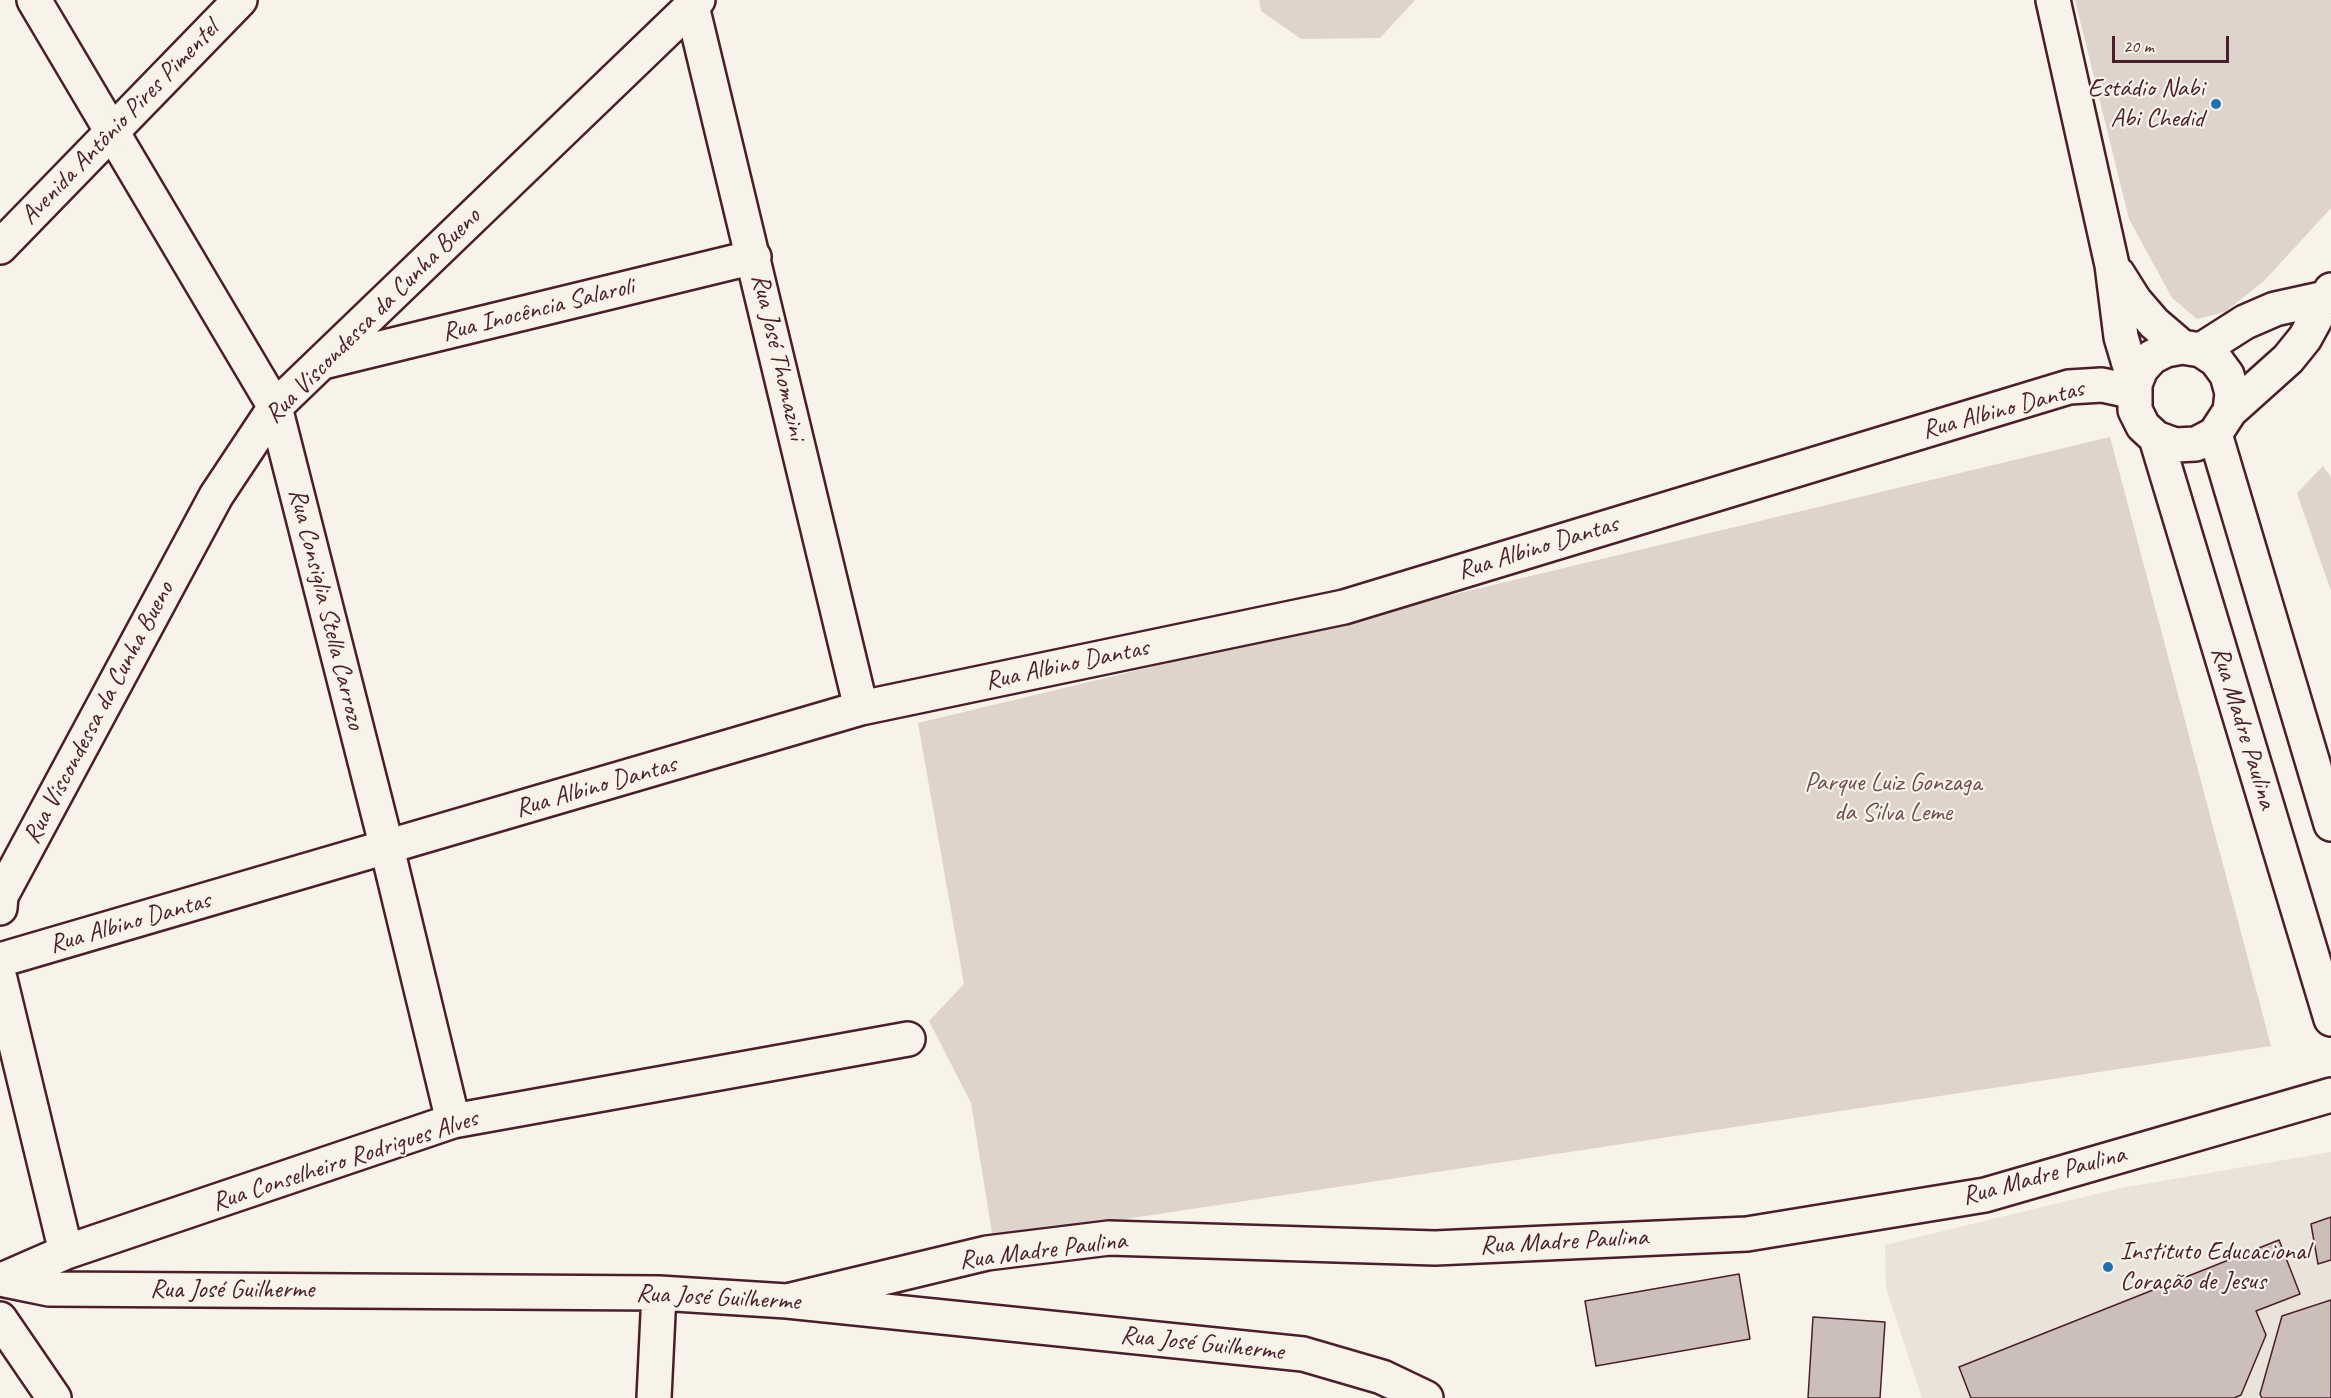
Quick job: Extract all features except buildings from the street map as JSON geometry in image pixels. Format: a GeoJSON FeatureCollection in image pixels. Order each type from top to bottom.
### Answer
{"type":"FeatureCollection","features":[{"type":"Feature","properties":{"kind":"street","name":"Rua Consiglia Stella Carrozo"},"geometry":{"type":"LineString","coordinates":[[34,0],[274,407],[387,848],[453,1121]]}},
{"type":"Feature","properties":{"kind":"street","name":"Avenida Antônio Pires Pimentel"},"geometry":{"type":"LineString","coordinates":[[0,247],[240,0]]}},
{"type":"Feature","properties":{"kind":"street"},"geometry":{"type":"LineString","coordinates":[[2053,0],[2112,265],[2121,337],[2134,388],[2135,410],[2143,426],[2156,438],[2175,446],[2196,444],[2222,423],[2288,359],[2305,338],[2328,294]]}},
{"type":"Feature","properties":{"kind":"street","name":"Rua José Thomazini"},"geometry":{"type":"LineString","coordinates":[[695,3],[861,708]]}},
{"type":"Feature","properties":{"kind":"street","name":"Rua Viscondessa da Cunha Bueno"},"geometry":{"type":"LineString","coordinates":[[0,908],[1,896],[216,496],[274,407],[695,3]]}},
{"type":"Feature","properties":{"kind":"street","name":"Rua Inocência Salaroli"},"geometry":{"type":"LineString","coordinates":[[321,362],[754,257]]}},
{"type":"Feature","properties":{"kind":"street"},"geometry":{"type":"LineString","coordinates":[[2112,265],[2135,301],[2154,323],[2192,348],[2216,360],[2227,375],[2232,393],[2222,423],[2331,824]]}},
{"type":"Feature","properties":{"kind":"street"},"geometry":{"type":"LineString","coordinates":[[2134,388],[2141,369],[2152,357],[2166,350],[2192,348],[2275,309],[2328,294]]}},
{"type":"Feature","properties":{"kind":"street","name":"Rua Albino Dantas"},"geometry":{"type":"LineString","coordinates":[[0,960],[861,708],[1344,607],[2069,387],[2102,385],[2134,388]]}},
{"type":"Feature","properties":{"kind":"street","name":"Rua Madre Paulina"},"geometry":{"type":"LineString","coordinates":[[2156,438],[2331,1019]]}},
{"type":"Feature","properties":{"kind":"street"},"geometry":{"type":"LineString","coordinates":[[0,979],[66,1252]]}},
{"type":"Feature","properties":{"kind":"street","name":"Rua Conselheiro Rodrigues Alves"},"geometry":{"type":"LineString","coordinates":[[2,1279],[66,1252],[453,1121],[908,1039]]}},
{"type":"Feature","properties":{"kind":"street","name":"Rua Madre Paulina"},"geometry":{"type":"LineString","coordinates":[[787,1301],[987,1253],[1109,1238],[1435,1248],[1747,1233],[1985,1195],[2331,1095]]}},
{"type":"Feature","properties":{"kind":"street","name":"Rua José Guilherme"},"geometry":{"type":"LineString","coordinates":[[2,1279],[49,1289],[659,1293],[787,1301],[1303,1354],[1382,1377],[1426,1398]]}},
{"type":"Feature","properties":{"kind":"street"},"geometry":{"type":"LineString","coordinates":[[654,1398],[659,1293]]}},
{"type":"Feature","properties":{"kind":"street"},"geometry":{"type":"LineString","coordinates":[[0,1319],[54,1398]]}},
{"type":"Feature","properties":{"kind":"shaded area","name":"Instituto Educacional Coração de Jesus"},"geometry":{"type":"Polygon","coordinates":[[[2331,1152],[2331,1398],[1922,1398],[1886,1288],[1885,1245],[2121,1188],[2331,1152]]]}},
{"type":"Feature","properties":{"kind":"green space"},"geometry":{"type":"Polygon","coordinates":[[[1259,0],[1415,0],[1380,38],[1301,39],[1261,11],[1259,0]]]}},
{"type":"Feature","properties":{"kind":"green space","name":"Estádio Nabi Abi Chedid"},"geometry":{"type":"Polygon","coordinates":[[[2075,0],[2331,0],[2331,208],[2264,281],[2225,312],[2197,319],[2172,298],[2129,219],[2075,0]]]}},
{"type":"Feature","properties":{"kind":"green space","name":"Parque Luiz Gonzaga da Silva Leme"},"geometry":{"type":"Polygon","coordinates":[[[2110,437],[2271,1046],[993,1239],[971,1103],[929,1021],[964,984],[918,723],[2110,437]]]}},
{"type":"Feature","properties":{"kind":"green space"},"geometry":{"type":"Polygon","coordinates":[[[2323,466],[2331,477],[2331,591],[2297,493],[2323,466]]]}},
{"type":"Feature","properties":{"kind":"place","name":"Estádio Nabi Abi Chedid"},"geometry":{"type":"Point","coordinates":[2216,104]}},
{"type":"Feature","properties":{"kind":"place","name":"Instituto Educacional Coração de Jesus"},"geometry":{"type":"Point","coordinates":[2108,1267]}}]}
